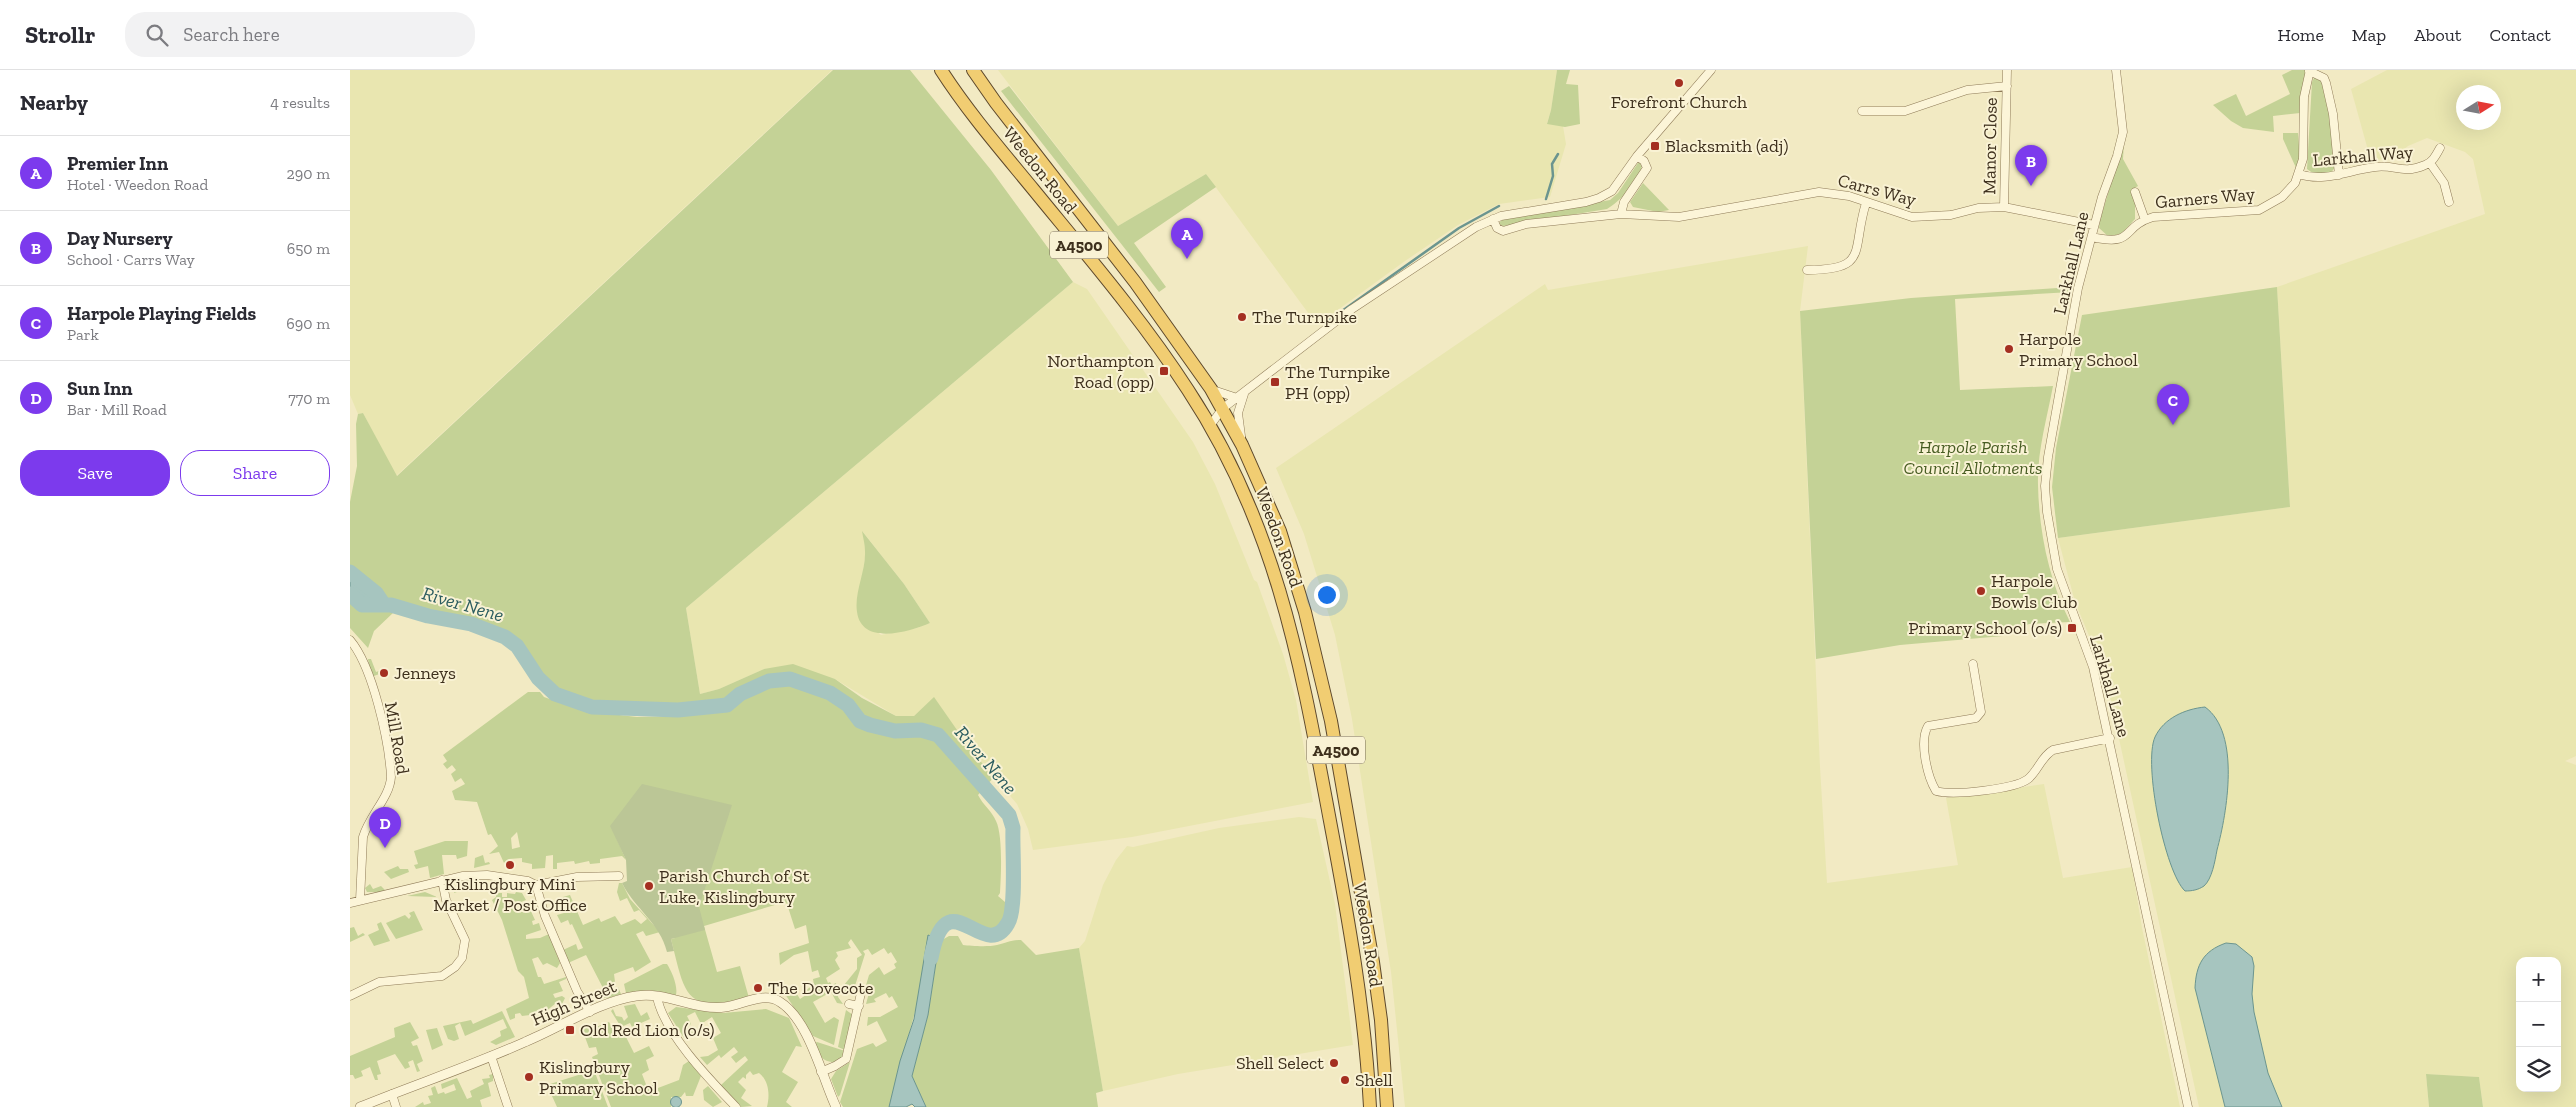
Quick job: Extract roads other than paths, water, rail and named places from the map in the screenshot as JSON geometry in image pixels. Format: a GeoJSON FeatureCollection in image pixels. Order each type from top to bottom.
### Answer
{"type":"FeatureCollection","features":[{"type":"Feature","properties":{"kind":"highway","name":"Weedon Road"},"geometry":{"type":"LineString","coordinates":[[941,70],[981,127],[1159,348],[1210,426],[1257,522],[1292,632],[1319,760],[1356,962],[1370,1107]]}},
{"type":"Feature","properties":{"kind":"highway","name":"Weedon Road"},"geometry":{"type":"LineString","coordinates":[[973,70],[996,103],[1176,336],[1211,389],[1242,445],[1288,555],[1305,612],[1331,720],[1373,962],[1381,1020],[1387,1107]]}},
{"type":"Feature","properties":{"kind":"street"},"geometry":{"type":"LineString","coordinates":[[1210,426],[1222,409],[1328,327],[1449,242],[1493,219],[1599,198],[1612,191],[1637,156],[1711,70]]}},
{"type":"Feature","properties":{"kind":"street","name":"Manor Close"},"geometry":{"type":"LineString","coordinates":[[2004,207],[2007,70]]}},
{"type":"Feature","properties":{"kind":"street","name":"Larkhall Lane"},"geometry":{"type":"LineString","coordinates":[[2116,70],[2123,132],[2094,225],[2078,288],[2054,422],[2045,486],[2047,512],[2057,569],[2093,667],[2110,738],[2188,1107]]}},
{"type":"Feature","properties":{"kind":"street","name":"Garners Way"},"geometry":{"type":"LineString","coordinates":[[2092,237],[2115,242],[2121,240],[2144,220],[2153,217],[2258,210],[2282,197],[2294,183],[2303,159],[2304,97],[2309,70],[2324,78],[2326,83],[2333,114],[2339,175]]}},
{"type":"Feature","properties":{"kind":"street","name":"Manor Close"},"geometry":{"type":"LineString","coordinates":[[1862,111],[1905,111],[1966,90],[2006,86]]}},
{"type":"Feature","properties":{"kind":"street","name":"Larkhall Way"},"geometry":{"type":"LineString","coordinates":[[2298,174],[2318,178],[2377,166],[2406,170],[2430,163],[2440,148]]}},
{"type":"Feature","properties":{"kind":"street"},"geometry":{"type":"LineString","coordinates":[[1621,214],[1624,202],[1647,168],[1644,161],[1637,156]]}},
{"type":"Feature","properties":{"kind":"street","name":"Larkhall Way"},"geometry":{"type":"LineString","coordinates":[[2430,163],[2444,183],[2448,202]]}},
{"type":"Feature","properties":{"kind":"street","name":"Carrs Way"},"geometry":{"type":"LineString","coordinates":[[1493,219],[1497,228],[1504,231],[1526,224],[1621,214],[1679,217],[1818,192],[1849,196],[1912,217],[1951,216],[1978,208],[2004,207],[2094,225]]}},
{"type":"Feature","properties":{"kind":"street","name":"Garners Way"},"geometry":{"type":"LineString","coordinates":[[2135,192],[2144,220]]}},
{"type":"Feature","properties":{"kind":"street"},"geometry":{"type":"LineString","coordinates":[[1807,270],[1835,269],[1850,262],[1857,250],[1866,203]]}},
{"type":"Feature","properties":{"kind":"street"},"geometry":{"type":"LineString","coordinates":[[1211,389],[1241,396]]}},
{"type":"Feature","properties":{"kind":"street"},"geometry":{"type":"LineString","coordinates":[[1241,396],[1238,419],[1242,445]]}},
{"type":"Feature","properties":{"kind":"street","name":"Mill Road"},"geometry":{"type":"LineString","coordinates":[[350,640],[362,662],[380,711],[391,777],[391,785],[365,828],[360,900]]}},
{"type":"Feature","properties":{"kind":"street"},"geometry":{"type":"LineString","coordinates":[[1972,664],[1981,712],[1976,718],[1928,726],[1926,731],[1924,740],[1932,784],[1936,791],[1953,794],[2021,784],[2030,777],[2045,754],[2053,750],[2110,738]]}},
{"type":"Feature","properties":{"kind":"street"},"geometry":{"type":"LineString","coordinates":[[350,903],[407,891],[442,880],[487,875],[528,881],[536,885],[577,877],[618,876]]}},
{"type":"Feature","properties":{"kind":"street"},"geometry":{"type":"LineString","coordinates":[[350,996],[379,982],[442,976],[455,967],[462,959],[465,940],[446,900],[442,880]]}},
{"type":"Feature","properties":{"kind":"street"},"geometry":{"type":"LineString","coordinates":[[536,885],[545,916],[574,984],[590,1012]]}},
{"type":"Feature","properties":{"kind":"street"},"geometry":{"type":"LineString","coordinates":[[821,1072],[836,1066],[846,1059],[861,993]]}},
{"type":"Feature","properties":{"kind":"street"},"geometry":{"type":"LineString","coordinates":[[657,996],[659,1008],[672,1032],[736,1107]]}},
{"type":"Feature","properties":{"kind":"street","name":"High Street"},"geometry":{"type":"LineString","coordinates":[[360,1107],[491,1056],[590,1012],[631,997],[657,996],[724,1008],[764,998],[775,999],[796,1017],[836,1107]]}},
{"type":"Feature","properties":{"kind":"street"},"geometry":{"type":"LineString","coordinates":[[849,1004],[859,1006]]}},
{"type":"Feature","properties":{"kind":"street"},"geometry":{"type":"LineString","coordinates":[[491,1056],[508,1107]]}},
{"type":"Feature","properties":{"kind":"street"},"geometry":{"type":"LineString","coordinates":[[392,1094],[396,1107]]}},
{"type":"Feature","properties":{"kind":"water"},"geometry":{"type":"Polygon","coordinates":[[[350,570],[384,605],[368,605],[354,599],[350,600],[350,570]]]}},
{"type":"Feature","properties":{"kind":"water"},"geometry":{"type":"Polygon","coordinates":[[[2205,707],[2216,719],[2223,735],[2227,754],[2227,795],[2221,834],[2209,879],[2202,887],[2185,891],[2177,880],[2170,863],[2158,817],[2154,793],[2152,751],[2155,737],[2159,730],[2170,720],[2183,712],[2205,707]]]}},
{"type":"Feature","properties":{"kind":"water"},"geometry":{"type":"Polygon","coordinates":[[[928,935],[942,940],[937,956],[928,1015],[912,1076],[926,1107],[915,1107],[912,1104],[906,1107],[889,1107],[900,1061],[914,1019],[928,935]]]}},
{"type":"Feature","properties":{"kind":"water"},"geometry":{"type":"Polygon","coordinates":[[[2226,943],[2236,944],[2252,957],[2254,966],[2252,994],[2254,1012],[2268,1073],[2282,1107],[2225,1107],[2195,988],[2197,972],[2202,960],[2212,950],[2226,943]]]}},
{"type":"Feature","properties":{"kind":"water"},"geometry":{"type":"Polygon","coordinates":[[[676,1096],[682,1102],[676,1108],[670,1102],[676,1096]]]}},
{"type":"Feature","properties":{"kind":"waterway"},"geometry":{"type":"LineString","coordinates":[[1546,199],[1553,176],[1552,164],[1558,154]]}},
{"type":"Feature","properties":{"kind":"waterway"},"geometry":{"type":"LineString","coordinates":[[1325,323],[1459,228],[1499,206]]}},
{"type":"Feature","properties":{"kind":"waterway"},"geometry":{"type":"LineString","coordinates":[[350,572],[376,593],[384,605]]}},
{"type":"Feature","properties":{"kind":"waterway","name":"River Nene"},"geometry":{"type":"LineString","coordinates":[[350,594],[362,605],[391,605],[428,616],[471,624],[505,637],[517,646],[538,678],[555,694],[592,707],[678,710],[727,705],[740,694],[769,681],[790,679],[830,693],[848,705],[860,721],[870,725],[895,731],[921,730],[938,735],[1009,815],[1013,828],[1013,892],[1011,916],[1008,923],[998,933],[988,935],[956,922],[946,924],[938,934],[931,958]]}},
{"type":"Feature","properties":{"kind":"place","name":"Forefront Church"},"geometry":{"type":"Point","coordinates":[1679,83]}},
{"type":"Feature","properties":{"kind":"place","name":"Blacksmith (adj)"},"geometry":{"type":"Point","coordinates":[1655,146]}},
{"type":"Feature","properties":{"kind":"place","name":"Day Nursery"},"geometry":{"type":"Point","coordinates":[2031,186]}},
{"type":"Feature","properties":{"kind":"place","name":"Premier Inn"},"geometry":{"type":"Point","coordinates":[1187,259]}},
{"type":"Feature","properties":{"kind":"place","name":"The Turnpike"},"geometry":{"type":"Point","coordinates":[1242,317]}},
{"type":"Feature","properties":{"kind":"place","name":"Harpole Primary School"},"geometry":{"type":"Point","coordinates":[2009,349]}},
{"type":"Feature","properties":{"kind":"place","name":"Northampton Road (opp)"},"geometry":{"type":"Point","coordinates":[1164,371]}},
{"type":"Feature","properties":{"kind":"place","name":"The Turnpike PH (opp)"},"geometry":{"type":"Point","coordinates":[1275,382]}},
{"type":"Feature","properties":{"kind":"place","name":"Harpole Playing Fields"},"geometry":{"type":"Point","coordinates":[2173,425]}},
{"type":"Feature","properties":{"kind":"place","name":"Harpole Bowls Club"},"geometry":{"type":"Point","coordinates":[1981,591]}},
{"type":"Feature","properties":{"kind":"place","name":"Primary School (o/s)"},"geometry":{"type":"Point","coordinates":[2072,628]}},
{"type":"Feature","properties":{"kind":"place","name":"Jenneys"},"geometry":{"type":"Point","coordinates":[384,673]}},
{"type":"Feature","properties":{"kind":"place","name":"Sun Inn"},"geometry":{"type":"Point","coordinates":[385,848]}},
{"type":"Feature","properties":{"kind":"place","name":"Kislingbury Mini Market / Post Office"},"geometry":{"type":"Point","coordinates":[510,865]}},
{"type":"Feature","properties":{"kind":"place","name":"Parish Church of St Luke, Kislingbury"},"geometry":{"type":"Point","coordinates":[649,886]}},
{"type":"Feature","properties":{"kind":"place","name":"The Dovecote"},"geometry":{"type":"Point","coordinates":[758,988]}},
{"type":"Feature","properties":{"kind":"place","name":"Old Red Lion (o/s)"},"geometry":{"type":"Point","coordinates":[570,1030]}},
{"type":"Feature","properties":{"kind":"place","name":"Shell Select"},"geometry":{"type":"Point","coordinates":[1334,1063]}},
{"type":"Feature","properties":{"kind":"place","name":"Kislingbury Primary School"},"geometry":{"type":"Point","coordinates":[529,1077]}},
{"type":"Feature","properties":{"kind":"place","name":"Shell"},"geometry":{"type":"Point","coordinates":[1345,1080]}},
{"type":"Feature","properties":{"kind":"park label","name":"Harpole Parish Council Allotments"},"geometry":{"type":"Point","coordinates":[1973,457]}}]}
